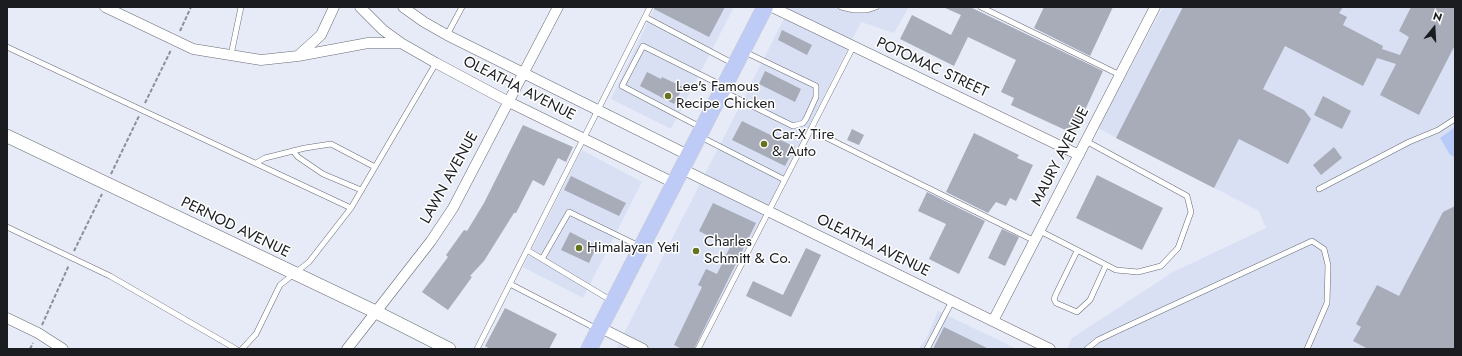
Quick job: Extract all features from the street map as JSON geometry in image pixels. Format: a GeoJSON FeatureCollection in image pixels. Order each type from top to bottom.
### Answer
{"type":"FeatureCollection","features":[{"type":"Feature","properties":{"kind":"main road"},"geometry":{"type":"LineString","coordinates":[[589,349],[765,7]]}},
{"type":"Feature","properties":{"kind":"street"},"geometry":{"type":"LineString","coordinates":[[105,7],[193,49],[261,60],[298,56],[368,43],[401,43]]}},
{"type":"Feature","properties":{"kind":"street"},"geometry":{"type":"LineString","coordinates":[[298,56],[321,36],[334,7]]}},
{"type":"Feature","properties":{"kind":"street","name":"OLEATHA AVENUE"},"geometry":{"type":"LineString","coordinates":[[360,7],[384,30],[401,43],[436,63],[510,102],[674,183]]}},
{"type":"Feature","properties":{"kind":"street","name":"OLEATHA AVENUE"},"geometry":{"type":"LineString","coordinates":[[403,7],[424,22],[447,35],[598,109],[769,212],[1050,349]]}},
{"type":"Feature","properties":{"kind":"street","name":"LAWN AVENUE"},"geometry":{"type":"LineString","coordinates":[[347,349],[431,241],[453,208],[510,102],[558,7]]}},
{"type":"Feature","properties":{"kind":"street","name":"POTOMAC STREET"},"geometry":{"type":"LineString","coordinates":[[772,7],[1079,155]]}},
{"type":"Feature","properties":{"kind":"street","name":"MAURY AVENUE"},"geometry":{"type":"LineString","coordinates":[[993,321],[1155,7]]}},
{"type":"Feature","properties":{"kind":"street","name":"PERNOD AVENUE"},"geometry":{"type":"LineString","coordinates":[[7,136],[293,274],[376,312],[449,349]]}},
{"type":"Feature","properties":{"kind":"street"},"geometry":{"type":"LineString","coordinates":[[7,318],[38,333],[63,349]]}},
{"type":"Feature","properties":{"kind":"street"},"geometry":{"type":"LineString","coordinates":[[600,329],[643,349]]}},
{"type":"Feature","properties":{"kind":"lane"},"geometry":{"type":"LineString","coordinates":[[231,55],[240,7]]}},
{"type":"Feature","properties":{"kind":"lane"},"geometry":{"type":"LineString","coordinates":[[447,35],[462,7]]}},
{"type":"Feature","properties":{"kind":"lane"},"geometry":{"type":"LineString","coordinates":[[477,349],[650,7]]}},
{"type":"Feature","properties":{"kind":"lane"},"geometry":{"type":"LineString","coordinates":[[842,7],[854,10],[867,10],[876,7]]}},
{"type":"Feature","properties":{"kind":"lane"},"geometry":{"type":"LineString","coordinates":[[981,7],[1120,76]]}},
{"type":"Feature","properties":{"kind":"lane"},"geometry":{"type":"LineString","coordinates":[[645,18],[739,57],[816,86],[816,97],[806,119],[803,123],[793,126],[643,46],[622,86],[659,105],[701,132],[785,180]]}},
{"type":"Feature","properties":{"kind":"lane"},"geometry":{"type":"LineString","coordinates":[[7,47],[351,208]]}},
{"type":"Feature","properties":{"kind":"lane"},"geometry":{"type":"LineString","coordinates":[[698,349],[853,47]]}},
{"type":"Feature","properties":{"kind":"lane"},"geometry":{"type":"LineString","coordinates":[[242,349],[256,334],[280,285],[309,262],[351,208],[436,63]]}},
{"type":"Feature","properties":{"kind":"lane"},"geometry":{"type":"LineString","coordinates":[[1319,189],[1409,142],[1438,130],[1455,119]]}},
{"type":"Feature","properties":{"kind":"lane"},"geometry":{"type":"LineString","coordinates":[[811,130],[1035,241]]}},
{"type":"Feature","properties":{"kind":"lane"},"geometry":{"type":"LineString","coordinates":[[1040,231],[1116,270],[1138,272],[1161,266],[1178,248],[1192,212],[1187,196],[1086,141]]}},
{"type":"Feature","properties":{"kind":"lane"},"geometry":{"type":"LineString","coordinates":[[256,163],[265,158],[331,144],[375,167]]}},
{"type":"Feature","properties":{"kind":"lane"},"geometry":{"type":"LineString","coordinates":[[293,151],[298,157],[323,174],[361,190]]}},
{"type":"Feature","properties":{"kind":"lane"},"geometry":{"type":"LineString","coordinates":[[542,259],[569,212],[642,248]]}},
{"type":"Feature","properties":{"kind":"lane"},"geometry":{"type":"LineString","coordinates":[[7,226],[110,276],[236,349]]}},
{"type":"Feature","properties":{"kind":"lane"},"geometry":{"type":"LineString","coordinates":[[1087,349],[1098,340],[1116,331],[1312,241],[1324,249],[1328,265],[1327,303],[1307,349]]}},
{"type":"Feature","properties":{"kind":"lane"},"geometry":{"type":"LineString","coordinates":[[527,250],[614,302]]}},
{"type":"Feature","properties":{"kind":"lane"},"geometry":{"type":"LineString","coordinates":[[1077,251],[1056,294],[1054,299],[1056,303],[1077,312],[1090,300],[1106,266]]}},
{"type":"Feature","properties":{"kind":"lane"},"geometry":{"type":"LineString","coordinates":[[510,284],[600,329]]}},
{"type":"Feature","properties":{"kind":"lane"},"geometry":{"type":"LineString","coordinates":[[927,349],[952,301]]}},
{"type":"Feature","properties":{"kind":"shaded area"},"geometry":{"type":"Polygon","coordinates":[[[655,7],[734,7],[671,129],[611,99],[655,7]]]}},
{"type":"Feature","properties":{"kind":"shaded area"},"geometry":{"type":"Polygon","coordinates":[[[790,7],[909,7],[894,33],[861,22],[697,349],[616,349],[790,7]]]}},
{"type":"Feature","properties":{"kind":"shaded area"},"geometry":{"type":"Polygon","coordinates":[[[1163,7],[1455,7],[1455,127],[1440,138],[1450,155],[1455,157],[1455,349],[1067,349],[1072,338],[1173,272],[1266,228],[1259,211],[1098,128],[1163,7]]]}},
{"type":"Feature","properties":{"kind":"shaded area"},"geometry":{"type":"Polygon","coordinates":[[[1455,127],[1455,157],[1450,155],[1440,138],[1455,127]]]}},
{"type":"Feature","properties":{"kind":"shaded area"},"geometry":{"type":"Polygon","coordinates":[[[582,150],[642,182],[583,298],[523,267],[582,150]]]}},
{"type":"Feature","properties":{"kind":"shaded area"},"geometry":{"type":"Polygon","coordinates":[[[938,311],[1017,349],[918,349],[926,339],[938,311]]]}},
{"type":"Feature","properties":{"kind":"building"},"geometry":{"type":"Polygon","coordinates":[[[654,7],[725,7],[709,37],[654,9],[654,7]]]}},
{"type":"Feature","properties":{"kind":"building"},"geometry":{"type":"Polygon","coordinates":[[[943,7],[970,7],[1103,71],[1074,134],[1011,105],[1014,98],[1001,92],[1016,60],[968,37],[954,66],[900,39],[912,15],[951,35],[961,15],[943,7]]]}},
{"type":"Feature","properties":{"kind":"building"},"geometry":{"type":"Polygon","coordinates":[[[1044,7],[1113,7],[1090,56],[1034,28],[1044,7]]]}},
{"type":"Feature","properties":{"kind":"building"},"geometry":{"type":"Polygon","coordinates":[[[1183,7],[1343,7],[1339,13],[1347,17],[1343,25],[1383,46],[1382,49],[1400,55],[1409,37],[1399,31],[1411,7],[1455,7],[1455,45],[1419,115],[1380,95],[1396,64],[1377,58],[1363,86],[1285,46],[1263,89],[1304,110],[1311,119],[1288,164],[1239,139],[1214,188],[1116,138],[1183,7]]]}},
{"type":"Feature","properties":{"kind":"building"},"geometry":{"type":"Polygon","coordinates":[[[782,30],[812,45],[807,55],[778,40],[782,30]]]}},
{"type":"Feature","properties":{"kind":"building"},"geometry":{"type":"Polygon","coordinates":[[[765,71],[801,89],[795,102],[759,84],[765,71]]]}},
{"type":"Feature","properties":{"kind":"building","name":"Lee's Famous Recipe Chicken"},"geometry":{"type":"Polygon","coordinates":[[[647,72],[683,87],[674,104],[640,86],[647,72]]]}},
{"type":"Feature","properties":{"kind":"building"},"geometry":{"type":"Polygon","coordinates":[[[1323,96],[1351,111],[1342,129],[1314,115],[1323,96]]]}},
{"type":"Feature","properties":{"kind":"building","name":"Car-X Tire & Auto"},"geometry":{"type":"Polygon","coordinates":[[[742,121],[795,147],[785,166],[732,140],[742,121]]]}},
{"type":"Feature","properties":{"kind":"building"},"geometry":{"type":"Polygon","coordinates":[[[523,125],[573,147],[566,162],[558,158],[544,186],[533,180],[516,213],[514,213],[484,261],[470,276],[472,277],[448,310],[422,292],[448,257],[446,255],[464,230],[467,231],[484,203],[523,125]]]}},
{"type":"Feature","properties":{"kind":"building"},"geometry":{"type":"Polygon","coordinates":[[[852,129],[864,135],[859,145],[847,140],[852,129]]]}},
{"type":"Feature","properties":{"kind":"building"},"geometry":{"type":"Polygon","coordinates":[[[974,133],[1019,155],[1017,158],[1033,165],[1016,201],[1010,198],[1006,206],[996,202],[988,213],[946,192],[974,133]]]}},
{"type":"Feature","properties":{"kind":"building"},"geometry":{"type":"Polygon","coordinates":[[[1334,147],[1342,158],[1321,175],[1313,165],[1334,147]]]}},
{"type":"Feature","properties":{"kind":"building"},"geometry":{"type":"Polygon","coordinates":[[[1097,175],[1163,208],[1142,250],[1076,218],[1097,175]]]}},
{"type":"Feature","properties":{"kind":"building"},"geometry":{"type":"Polygon","coordinates":[[[571,176],[626,203],[619,216],[564,190],[571,176]]]}},
{"type":"Feature","properties":{"kind":"building"},"geometry":{"type":"Polygon","coordinates":[[[927,192],[985,221],[959,274],[929,259],[946,224],[918,211],[927,192]]]}},
{"type":"Feature","properties":{"kind":"building"},"geometry":{"type":"Polygon","coordinates":[[[713,203],[756,223],[694,349],[682,349],[674,345],[702,287],[698,285],[706,269],[717,274],[730,247],[699,231],[713,203]]]}},
{"type":"Feature","properties":{"kind":"building"},"geometry":{"type":"Polygon","coordinates":[[[1455,206],[1455,349],[1368,349],[1353,341],[1361,327],[1356,324],[1377,285],[1399,296],[1443,212],[1455,206]]]}},
{"type":"Feature","properties":{"kind":"building"},"geometry":{"type":"Polygon","coordinates":[[[1002,229],[1019,237],[1005,266],[988,258],[1002,229]]]}},
{"type":"Feature","properties":{"kind":"building","name":"Himalayan Yeti"},"geometry":{"type":"Polygon","coordinates":[[[570,232],[597,246],[589,263],[561,250],[570,232]]]}},
{"type":"Feature","properties":{"kind":"building"},"geometry":{"type":"Polygon","coordinates":[[[806,248],[821,255],[791,317],[746,296],[753,281],[783,295],[806,248]]]}},
{"type":"Feature","properties":{"kind":"building"},"geometry":{"type":"Polygon","coordinates":[[[505,308],[557,334],[549,349],[490,349],[485,346],[505,308]]]}},
{"type":"Feature","properties":{"kind":"building"},"geometry":{"type":"Polygon","coordinates":[[[944,327],[989,349],[933,349],[944,327]]]}},
{"type":"Feature","properties":{"kind":"place","name":"Lee's Famous Recipe Chicken"},"geometry":{"type":"Point","coordinates":[668,96]}},
{"type":"Feature","properties":{"kind":"place","name":"Car-X Tire & Auto"},"geometry":{"type":"Point","coordinates":[764,144]}},
{"type":"Feature","properties":{"kind":"place","name":"Himalayan Yeti"},"geometry":{"type":"Point","coordinates":[579,248]}},
{"type":"Feature","properties":{"kind":"place","name":"Charles Schmitt & Co."},"geometry":{"type":"Point","coordinates":[696,251]}}]}
